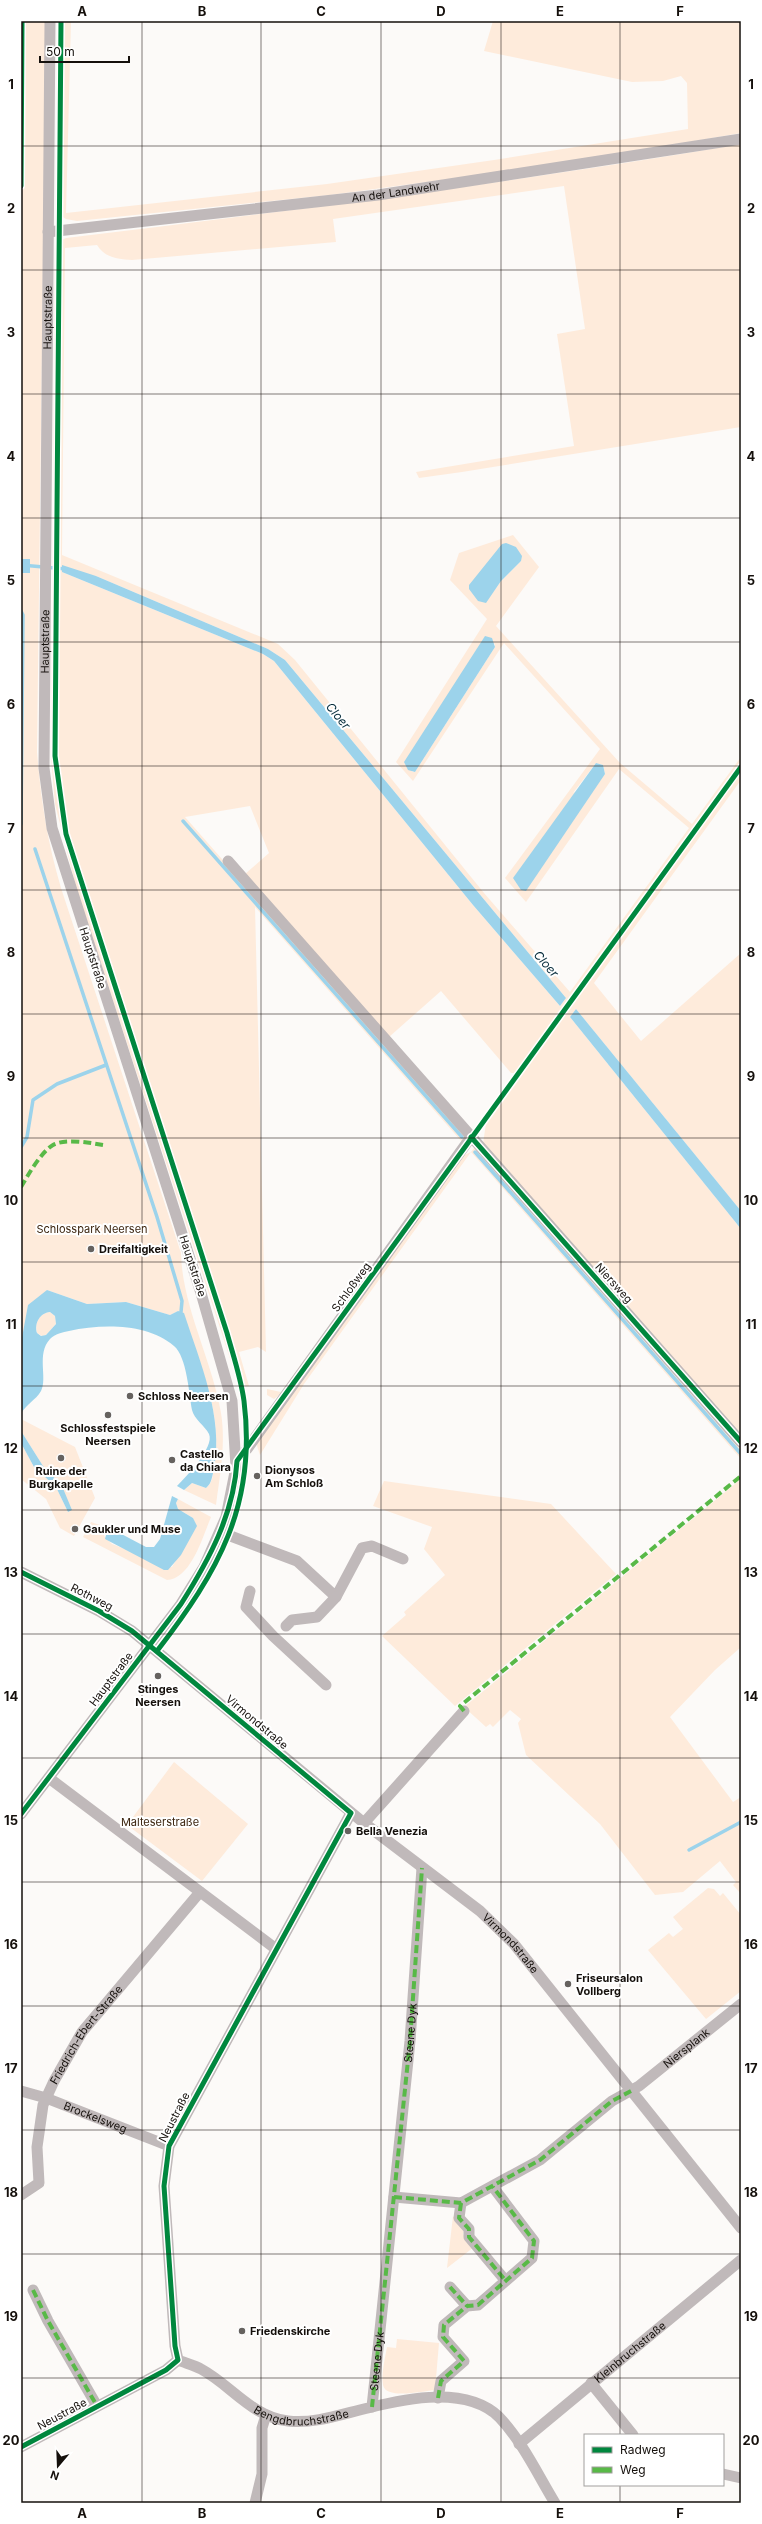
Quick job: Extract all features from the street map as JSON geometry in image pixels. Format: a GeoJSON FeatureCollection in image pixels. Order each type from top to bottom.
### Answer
{"type":"FeatureCollection","features":[{"type":"Feature","properties":{"kind":"street","name":"Hauptstraße"},"geometry":{"type":"LineString","coordinates":[[21,1814],[185,1598],[204,1567],[226,1517],[236,1467],[232,1401],[199,1286],[52,828],[44,768],[44,584],[50,21]]}},
{"type":"Feature","properties":{"kind":"street","name":"An der Landwehr"},"geometry":{"type":"LineString","coordinates":[[48,232],[378,195],[741,139]]}},
{"type":"Feature","properties":{"kind":"street","name":"Niersweg"},"geometry":{"type":"LineString","coordinates":[[228,861],[741,1442]]}},
{"type":"Feature","properties":{"kind":"street","name":"Schloßweg"},"geometry":{"type":"LineString","coordinates":[[247,1448],[471,1137]]}},
{"type":"Feature","properties":{"kind":"street"},"geometry":{"type":"LineString","coordinates":[[220,1532],[297,1561],[336,1597]]}},
{"type":"Feature","properties":{"kind":"street"},"geometry":{"type":"LineString","coordinates":[[286,1626],[292,1620],[316,1617],[336,1597],[362,1548],[372,1546],[404,1560]]}},
{"type":"Feature","properties":{"kind":"street","name":"Rothweg"},"geometry":{"type":"LineString","coordinates":[[21,1572],[115,1620],[150,1646]]}},
{"type":"Feature","properties":{"kind":"street"},"geometry":{"type":"LineString","coordinates":[[250,1591],[246,1607],[273,1636],[326,1685]]}},
{"type":"Feature","properties":{"kind":"street","name":"Virmondstraße"},"geometry":{"type":"LineString","coordinates":[[150,1646],[351,1813],[480,1911],[507,1936],[741,2228]]}},
{"type":"Feature","properties":{"kind":"street"},"geometry":{"type":"LineString","coordinates":[[364,1823],[464,1711]]}},
{"type":"Feature","properties":{"kind":"street"},"geometry":{"type":"LineString","coordinates":[[49,1778],[276,1949]]}},
{"type":"Feature","properties":{"kind":"street","name":"Neustraße"},"geometry":{"type":"LineString","coordinates":[[21,2447],[166,2370],[178,2360],[174,2346],[164,2186],[169,2146],[351,1813]]}},
{"type":"Feature","properties":{"kind":"street","name":"Steene Dyk"},"geometry":{"type":"LineString","coordinates":[[372,2407],[410,2041],[422,1868]]}},
{"type":"Feature","properties":{"kind":"street","name":"Friedrich-Ebert-Straße"},"geometry":{"type":"LineString","coordinates":[[21,2195],[40,2183],[37,2147],[46,2098],[82,2032],[200,1892]]}},
{"type":"Feature","properties":{"kind":"street","name":"Niersplank"},"geometry":{"type":"LineString","coordinates":[[631,2091],[741,2004]]}},
{"type":"Feature","properties":{"kind":"street"},"geometry":{"type":"LineString","coordinates":[[394,2197],[461,2203],[493,2187],[540,2160],[612,2101],[631,2091]]}},
{"type":"Feature","properties":{"kind":"street","name":"Brockelsweg"},"geometry":{"type":"LineString","coordinates":[[21,2092],[46,2098],[169,2146]]}},
{"type":"Feature","properties":{"kind":"street"},"geometry":{"type":"LineString","coordinates":[[438,2398],[441,2381],[464,2361],[443,2337],[444,2325],[467,2306],[478,2305],[532,2258],[534,2241],[493,2187]]}},
{"type":"Feature","properties":{"kind":"street"},"geometry":{"type":"LineString","coordinates":[[461,2203],[459,2218],[469,2229],[469,2237],[505,2280]]}},
{"type":"Feature","properties":{"kind":"street","name":"Kleinbruchstraße"},"geometry":{"type":"LineString","coordinates":[[518,2444],[741,2260]]}},
{"type":"Feature","properties":{"kind":"street"},"geometry":{"type":"LineString","coordinates":[[450,2287],[467,2306]]}},
{"type":"Feature","properties":{"kind":"street","name":"Neustraße"},"geometry":{"type":"LineString","coordinates":[[33,2290],[48,2321],[97,2406]]}},
{"type":"Feature","properties":{"kind":"street","name":"Bengdbruchstraße"},"geometry":{"type":"LineString","coordinates":[[178,2360],[201,2369],[266,2415],[288,2421],[308,2421],[372,2407],[438,2398],[460,2399],[486,2408],[499,2417],[556,2503]]}},
{"type":"Feature","properties":{"kind":"street"},"geometry":{"type":"LineString","coordinates":[[591,2383],[632,2434]]}},
{"type":"Feature","properties":{"kind":"street"},"geometry":{"type":"LineString","coordinates":[[255,2503],[262,2474],[262,2428],[266,2415]]}},
{"type":"Feature","properties":{"kind":"street"},"geometry":{"type":"LineString","coordinates":[[724,2474],[741,2478]]}},
{"type":"Feature","properties":{"kind":"green space","name":"Schlosspark Neersen"},"geometry":{"type":"Polygon","coordinates":[[[21,21],[46,21],[37,752],[40,787],[48,837],[61,888],[181,1253],[186,1293],[217,1393],[223,1436],[222,1459],[216,1505],[184,1490],[192,1483],[206,1488],[210,1484],[213,1475],[216,1446],[216,1426],[208,1387],[194,1348],[178,1311],[170,1315],[126,1302],[87,1304],[47,1290],[21,1343],[21,573],[30,573],[30,560],[21,559],[21,21]]]}},
{"type":"Feature","properties":{"kind":"green space"},"geometry":{"type":"Polygon","coordinates":[[[59,21],[71,21],[66,213],[327,184],[494,160],[688,129],[687,83],[681,76],[663,81],[632,82],[484,51],[493,21],[741,22],[741,133],[561,164],[330,195],[77,221],[66,219],[58,214],[56,207],[59,21]]]}},
{"type":"Feature","properties":{"kind":"green space"},"geometry":{"type":"Polygon","coordinates":[[[741,144],[741,427],[419,478],[416,472],[574,446],[557,334],[585,329],[564,186],[333,219],[336,242],[132,260],[112,257],[104,253],[97,245],[65,248],[62,555],[278,644],[295,660],[484,893],[570,992],[689,828],[619,769],[526,902],[505,878],[600,749],[504,643],[413,781],[396,762],[487,619],[450,580],[459,553],[513,535],[539,567],[496,626],[620,763],[692,824],[741,757],[741,761],[515,1073],[511,1073],[441,991],[389,1037],[245,874],[269,853],[250,806],[185,817],[466,1137],[281,1394],[274,1399],[267,1395],[267,1389],[281,1392],[462,1142],[255,907],[266,1352],[258,1347],[239,1352],[249,1386],[242,1387],[238,1383],[76,887],[55,804],[51,757],[55,248],[57,242],[66,238],[404,195],[657,158],[741,144]],[[516,547],[486,602],[501,581],[521,561],[516,547]],[[62,572],[263,654],[274,661],[473,905],[560,1006],[566,998],[285,660],[268,649],[96,576],[62,572]],[[495,643],[412,772],[415,772],[495,647],[495,643]],[[596,763],[573,793],[605,774],[603,765],[596,763]]]}},
{"type":"Feature","properties":{"kind":"green space"},"geometry":{"type":"Polygon","coordinates":[[[741,771],[741,780],[594,983],[641,1041],[741,953],[741,1211],[576,1009],[570,1017],[741,1229],[741,1436],[483,1144],[486,1123],[741,771]]]}},
{"type":"Feature","properties":{"kind":"green space"},"geometry":{"type":"Polygon","coordinates":[[[475,1147],[741,1448],[741,1459],[471,1152],[475,1147]]]}},
{"type":"Feature","properties":{"kind":"green space"},"geometry":{"type":"Polygon","coordinates":[[[471,1152],[304,1384],[260,1455],[256,1443],[462,1156],[471,1152]]]}},
{"type":"Feature","properties":{"kind":"green space"},"geometry":{"type":"Polygon","coordinates":[[[50,1312],[55,1316],[56,1324],[46,1335],[42,1336],[37,1333],[37,1322],[43,1314],[50,1312]]]}},
{"type":"Feature","properties":{"kind":"green space"},"geometry":{"type":"Polygon","coordinates":[[[21,1419],[75,1447],[95,1498],[74,1536],[60,1528],[46,1499],[21,1479],[21,1443],[34,1467],[56,1487],[68,1512],[62,1486],[43,1466],[21,1431],[21,1419]]]}},
{"type":"Feature","properties":{"kind":"green space"},"geometry":{"type":"Polygon","coordinates":[[[741,1479],[741,1647],[715,1670],[670,1717],[733,1802],[741,1797],[741,1894],[733,1885],[736,1882],[720,1861],[683,1892],[655,1895],[600,1824],[526,1755],[518,1723],[521,1719],[510,1710],[493,1727],[490,1724],[486,1727],[464,1707],[741,1479]]]}},
{"type":"Feature","properties":{"kind":"green space"},"geometry":{"type":"Polygon","coordinates":[[[384,1481],[551,1504],[616,1574],[455,1706],[382,1636],[406,1615],[404,1612],[445,1575],[424,1549],[432,1527],[373,1506],[384,1481]]]}},
{"type":"Feature","properties":{"kind":"green space"},"geometry":{"type":"Polygon","coordinates":[[[178,1499],[211,1517],[195,1555],[183,1572],[175,1578],[167,1580],[83,1537],[91,1522],[112,1529],[107,1531],[104,1536],[112,1544],[172,1567],[196,1526],[193,1518],[178,1509],[176,1503],[178,1499]]]}},
{"type":"Feature","properties":{"kind":"green space","name":"Malteserstraße"},"geometry":{"type":"Polygon","coordinates":[[[174,1762],[248,1824],[202,1881],[127,1825],[174,1762]]]}},
{"type":"Feature","properties":{"kind":"green space"},"geometry":{"type":"Polygon","coordinates":[[[708,1888],[714,1889],[720,1896],[723,1893],[741,1915],[741,1991],[706,2019],[648,1950],[669,1933],[673,1937],[683,1929],[673,1917],[708,1888]]]}},
{"type":"Feature","properties":{"kind":"green space"},"geometry":{"type":"Polygon","coordinates":[[[453,2216],[464,2229],[463,2234],[474,2247],[447,2268],[453,2216]]]}},
{"type":"Feature","properties":{"kind":"green space"},"geometry":{"type":"Polygon","coordinates":[[[397,2339],[439,2343],[435,2390],[406,2394],[386,2390],[383,2385],[382,2376],[387,2347],[396,2348],[397,2339]]]}},
{"type":"Feature","properties":{"kind":"water"},"geometry":{"type":"Polygon","coordinates":[[[506,543],[516,547],[522,556],[521,561],[501,581],[486,603],[478,601],[469,589],[469,585],[502,544],[506,543]]]}},
{"type":"Feature","properties":{"kind":"water"},"geometry":{"type":"Polygon","coordinates":[[[21,559],[30,559],[30,573],[21,573],[21,559]]]}},
{"type":"Feature","properties":{"kind":"water"},"geometry":{"type":"Polygon","coordinates":[[[62,565],[96,576],[268,649],[285,660],[566,998],[560,1006],[473,905],[274,661],[263,654],[62,572],[62,565]]]}},
{"type":"Feature","properties":{"kind":"water"},"geometry":{"type":"Polygon","coordinates":[[[485,636],[492,638],[495,647],[415,772],[408,770],[404,762],[485,636]]]}},
{"type":"Feature","properties":{"kind":"water"},"geometry":{"type":"Polygon","coordinates":[[[596,763],[603,765],[605,774],[526,891],[521,890],[513,878],[596,763]]]}},
{"type":"Feature","properties":{"kind":"water"},"geometry":{"type":"Polygon","coordinates":[[[576,1009],[741,1211],[741,1229],[570,1017],[576,1009]]]}},
{"type":"Feature","properties":{"kind":"water"},"geometry":{"type":"Polygon","coordinates":[[[47,1290],[87,1304],[126,1302],[170,1315],[178,1311],[184,1313],[209,1390],[216,1430],[214,1469],[211,1482],[206,1488],[192,1483],[184,1490],[177,1486],[204,1454],[210,1440],[209,1434],[193,1413],[185,1367],[178,1351],[163,1338],[151,1333],[124,1327],[96,1327],[64,1332],[54,1336],[46,1345],[44,1352],[43,1386],[41,1391],[21,1414],[21,1343],[28,1305],[47,1290]],[[50,1312],[43,1314],[37,1322],[37,1333],[41,1336],[46,1335],[56,1324],[55,1316],[50,1312]]]}},
{"type":"Feature","properties":{"kind":"water"},"geometry":{"type":"Polygon","coordinates":[[[21,1431],[43,1466],[62,1486],[72,1510],[68,1512],[56,1487],[34,1467],[21,1443],[21,1431]]]}},
{"type":"Feature","properties":{"kind":"water"},"geometry":{"type":"Polygon","coordinates":[[[172,1496],[178,1499],[176,1503],[178,1509],[193,1518],[197,1526],[181,1555],[168,1570],[164,1570],[105,1539],[107,1531],[112,1529],[146,1547],[154,1547],[160,1539],[172,1496]]]}},
{"type":"Feature","properties":{"kind":"waterway","name":"Cloer"},"geometry":{"type":"LineString","coordinates":[[21,565],[66,569]]}},
{"type":"Feature","properties":{"kind":"waterway"},"geometry":{"type":"LineString","coordinates":[[21,611],[23,615],[21,824]]}},
{"type":"Feature","properties":{"kind":"waterway"},"geometry":{"type":"LineString","coordinates":[[183,821],[462,1137]]}},
{"type":"Feature","properties":{"kind":"waterway"},"geometry":{"type":"LineString","coordinates":[[35,849],[157,1217],[182,1301],[181,1312]]}},
{"type":"Feature","properties":{"kind":"waterway"},"geometry":{"type":"LineString","coordinates":[[21,1147],[27,1137],[33,1100],[57,1084],[106,1065]]}},
{"type":"Feature","properties":{"kind":"waterway"},"geometry":{"type":"LineString","coordinates":[[475,1152],[741,1454]]}},
{"type":"Feature","properties":{"kind":"waterway"},"geometry":{"type":"LineString","coordinates":[[689,1850],[741,1822]]}},
{"type":"Feature","properties":{"kind":"marked path"},"geometry":{"type":"LineString","coordinates":[[21,1187],[39,1158],[48,1148],[53,1145],[71,1141],[103,1145]]}},
{"type":"Feature","properties":{"kind":"marked path"},"geometry":{"type":"LineString","coordinates":[[464,1711],[460,1706],[741,1476]]}},
{"type":"Feature","properties":{"kind":"marked path"},"geometry":{"type":"LineString","coordinates":[[372,2407],[410,2041],[422,1868]]}},
{"type":"Feature","properties":{"kind":"marked path"},"geometry":{"type":"LineString","coordinates":[[394,2197],[461,2203],[540,2160],[612,2101],[631,2091]]}},
{"type":"Feature","properties":{"kind":"marked path"},"geometry":{"type":"LineString","coordinates":[[438,2398],[441,2381],[464,2361],[443,2337],[444,2325],[467,2306],[478,2305],[532,2258],[534,2241],[493,2187]]}},
{"type":"Feature","properties":{"kind":"marked path"},"geometry":{"type":"LineString","coordinates":[[461,2203],[459,2218],[469,2229],[469,2237],[505,2280]]}},
{"type":"Feature","properties":{"kind":"marked path"},"geometry":{"type":"LineString","coordinates":[[450,2287],[467,2306]]}},
{"type":"Feature","properties":{"kind":"marked path"},"geometry":{"type":"LineString","coordinates":[[33,2290],[48,2321],[97,2406]]}},
{"type":"Feature","properties":{"kind":"cycle path"},"geometry":{"type":"LineString","coordinates":[[21,186],[22,21]]}},
{"type":"Feature","properties":{"kind":"cycle path"},"geometry":{"type":"LineString","coordinates":[[61,21],[55,756],[66,834],[227,1333],[239,1375],[244,1401],[246,1438],[244,1473],[238,1505],[228,1535],[215,1565],[198,1593],[179,1622],[157,1651]]}},
{"type":"Feature","properties":{"kind":"cycle path"},"geometry":{"type":"LineString","coordinates":[[21,1814],[181,1604],[201,1571],[218,1536],[231,1500],[237,1461],[741,767]]}},
{"type":"Feature","properties":{"kind":"cycle path"},"geometry":{"type":"LineString","coordinates":[[471,1137],[741,1442]]}},
{"type":"Feature","properties":{"kind":"cycle path"},"geometry":{"type":"LineString","coordinates":[[21,1572],[99,1611],[132,1631],[351,1813],[169,2146],[164,2186],[175,2346],[178,2360],[166,2370],[21,2447]]}},
{"type":"Feature","properties":{"kind":"place","name":"Dreifaltigkeit"},"geometry":{"type":"Point","coordinates":[91,1249]}},
{"type":"Feature","properties":{"kind":"place","name":"Schloss Neersen"},"geometry":{"type":"Point","coordinates":[130,1396]}},
{"type":"Feature","properties":{"kind":"place","name":"Schlossfestspiele Neersen"},"geometry":{"type":"Point","coordinates":[108,1415]}},
{"type":"Feature","properties":{"kind":"place","name":"Ruine der Burgkapelle"},"geometry":{"type":"Point","coordinates":[61,1458]}},
{"type":"Feature","properties":{"kind":"place","name":"Castello da Chiara"},"geometry":{"type":"Point","coordinates":[172,1460]}},
{"type":"Feature","properties":{"kind":"place","name":"Dionysos Am Schloß"},"geometry":{"type":"Point","coordinates":[257,1476]}},
{"type":"Feature","properties":{"kind":"place","name":"Gaukler und Muse"},"geometry":{"type":"Point","coordinates":[75,1529]}},
{"type":"Feature","properties":{"kind":"place","name":"Stinges Neersen"},"geometry":{"type":"Point","coordinates":[158,1676]}},
{"type":"Feature","properties":{"kind":"place","name":"Bella Venezia"},"geometry":{"type":"Point","coordinates":[348,1831]}},
{"type":"Feature","properties":{"kind":"place","name":"Friseursalon Vollberg"},"geometry":{"type":"Point","coordinates":[568,1984]}},
{"type":"Feature","properties":{"kind":"place","name":"Friedenskirche"},"geometry":{"type":"Point","coordinates":[242,2331]}}]}
